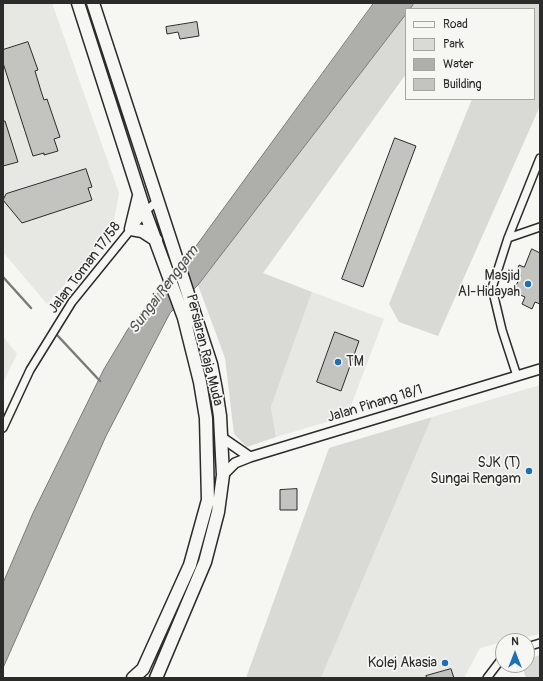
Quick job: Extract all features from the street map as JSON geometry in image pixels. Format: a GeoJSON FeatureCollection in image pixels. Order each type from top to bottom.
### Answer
{"type":"FeatureCollection","features":[{"type":"Feature","properties":{"kind":"main road","name":"Persiaran Raja Muda"},"geometry":{"type":"LineString","coordinates":[[78,3],[145,212],[184,318],[200,382],[206,418],[208,500],[190,565],[144,669],[133,678]]}},
{"type":"Feature","properties":{"kind":"main road","name":"Persiaran Raja Muda"},"geometry":{"type":"LineString","coordinates":[[93,3],[211,364],[216,390],[221,437],[223,475],[218,512],[205,562],[156,678]]}},
{"type":"Feature","properties":{"kind":"main road"},"geometry":{"type":"LineString","coordinates":[[139,192],[137,207],[131,229],[142,231],[156,240]]}},
{"type":"Feature","properties":{"kind":"street"},"geometry":{"type":"LineString","coordinates":[[517,376],[502,330],[492,288],[508,238],[540,158]]}},
{"type":"Feature","properties":{"kind":"street","name":"Jalan Toman 17/58"},"geometry":{"type":"LineString","coordinates":[[3,428],[30,370],[72,302],[145,212],[158,200]]}},
{"type":"Feature","properties":{"kind":"street"},"geometry":{"type":"LineString","coordinates":[[508,238],[540,227]]}},
{"type":"Feature","properties":{"kind":"street","name":"Jalan Pinang 18/1"},"geometry":{"type":"LineString","coordinates":[[223,475],[235,463],[250,457],[540,369]]}},
{"type":"Feature","properties":{"kind":"street"},"geometry":{"type":"LineString","coordinates":[[221,437],[250,457]]}},
{"type":"Feature","properties":{"kind":"street"},"geometry":{"type":"LineString","coordinates":[[487,678],[495,668]]}},
{"type":"Feature","properties":{"kind":"shaded area"},"geometry":{"type":"Polygon","coordinates":[[[3,3],[52,3],[119,193],[112,232],[47,304],[3,252],[3,3]]]}},
{"type":"Feature","properties":{"kind":"shaded area"},"geometry":{"type":"Polygon","coordinates":[[[312,292],[384,319],[347,416],[276,437],[271,407],[312,292]]]}},
{"type":"Feature","properties":{"kind":"shaded area"},"geometry":{"type":"Polygon","coordinates":[[[3,336],[17,354],[3,383],[3,336]]]}},
{"type":"Feature","properties":{"kind":"shaded area"},"geometry":{"type":"Polygon","coordinates":[[[540,385],[540,634],[535,635],[535,633],[495,633],[495,644],[480,648],[464,678],[321,678],[432,417],[540,385]]]}},
{"type":"Feature","properties":{"kind":"green space"},"geometry":{"type":"Polygon","coordinates":[[[414,3],[540,3],[540,106],[438,336],[399,322],[389,304],[472,100],[535,100],[535,8],[411,8],[414,3]]]}},
{"type":"Feature","properties":{"kind":"green space"},"geometry":{"type":"Polygon","coordinates":[[[405,15],[405,75],[263,273],[312,292],[271,407],[276,437],[247,447],[234,434],[225,358],[198,285],[405,15]]]}},
{"type":"Feature","properties":{"kind":"green space"},"geometry":{"type":"Polygon","coordinates":[[[432,417],[321,678],[246,678],[329,448],[432,417]]]}},
{"type":"Feature","properties":{"kind":"green space"},"geometry":{"type":"Polygon","coordinates":[[[540,655],[540,678],[526,678],[524,673],[535,673],[535,657],[540,655]]]}},
{"type":"Feature","properties":{"kind":"water","name":"Sungai Renggam"},"geometry":{"type":"Polygon","coordinates":[[[374,3],[414,3],[411,8],[405,8],[405,15],[198,285],[170,313],[106,436],[3,668],[3,583],[33,513],[104,369],[128,329],[188,257],[374,3]]]}},
{"type":"Feature","properties":{"kind":"building"},"geometry":{"type":"Polygon","coordinates":[[[197,22],[199,36],[180,39],[178,32],[167,34],[166,27],[197,22]]]}},
{"type":"Feature","properties":{"kind":"building"},"geometry":{"type":"Polygon","coordinates":[[[28,42],[38,70],[35,71],[44,100],[47,99],[60,137],[54,139],[58,151],[44,155],[44,153],[33,156],[3,63],[3,50],[28,42]]]}},
{"type":"Feature","properties":{"kind":"building"},"geometry":{"type":"Polygon","coordinates":[[[3,121],[5,121],[18,162],[3,166],[3,121]]]}},
{"type":"Feature","properties":{"kind":"building"},"geometry":{"type":"Polygon","coordinates":[[[395,138],[416,146],[363,287],[342,279],[395,138]]]}},
{"type":"Feature","properties":{"kind":"building"},"geometry":{"type":"Polygon","coordinates":[[[86,169],[92,187],[88,188],[92,200],[22,223],[3,200],[6,194],[86,169]]]}},
{"type":"Feature","properties":{"kind":"building","name":"Masjid Al-Hidayah"},"geometry":{"type":"Polygon","coordinates":[[[532,249],[540,253],[540,304],[535,302],[532,309],[522,304],[525,297],[513,292],[521,275],[516,273],[519,265],[524,267],[532,249]]]}},
{"type":"Feature","properties":{"kind":"building","name":"TM"},"geometry":{"type":"Polygon","coordinates":[[[335,332],[359,341],[341,391],[317,382],[335,332]]]}},
{"type":"Feature","properties":{"kind":"building"},"geometry":{"type":"Polygon","coordinates":[[[297,489],[297,510],[280,510],[280,490],[297,489]]]}},
{"type":"Feature","properties":{"kind":"building","name":"Kolej Akasia"},"geometry":{"type":"Polygon","coordinates":[[[451,669],[454,678],[427,678],[426,676],[451,669]]]}},
{"type":"Feature","properties":{"kind":"waterway"},"geometry":{"type":"LineString","coordinates":[[3,277],[31,308]]}},
{"type":"Feature","properties":{"kind":"waterway"},"geometry":{"type":"LineString","coordinates":[[57,335],[100,381]]}},
{"type":"Feature","properties":{"kind":"place","name":"Masjid Al-Hidayah"},"geometry":{"type":"Point","coordinates":[528,284]}},
{"type":"Feature","properties":{"kind":"place","name":"TM"},"geometry":{"type":"Point","coordinates":[338,362]}},
{"type":"Feature","properties":{"kind":"place","name":"SJK (T) Sungai Rengam"},"geometry":{"type":"Point","coordinates":[529,471]}},
{"type":"Feature","properties":{"kind":"place","name":"Kolej Akasia"},"geometry":{"type":"Point","coordinates":[445,663]}}]}
